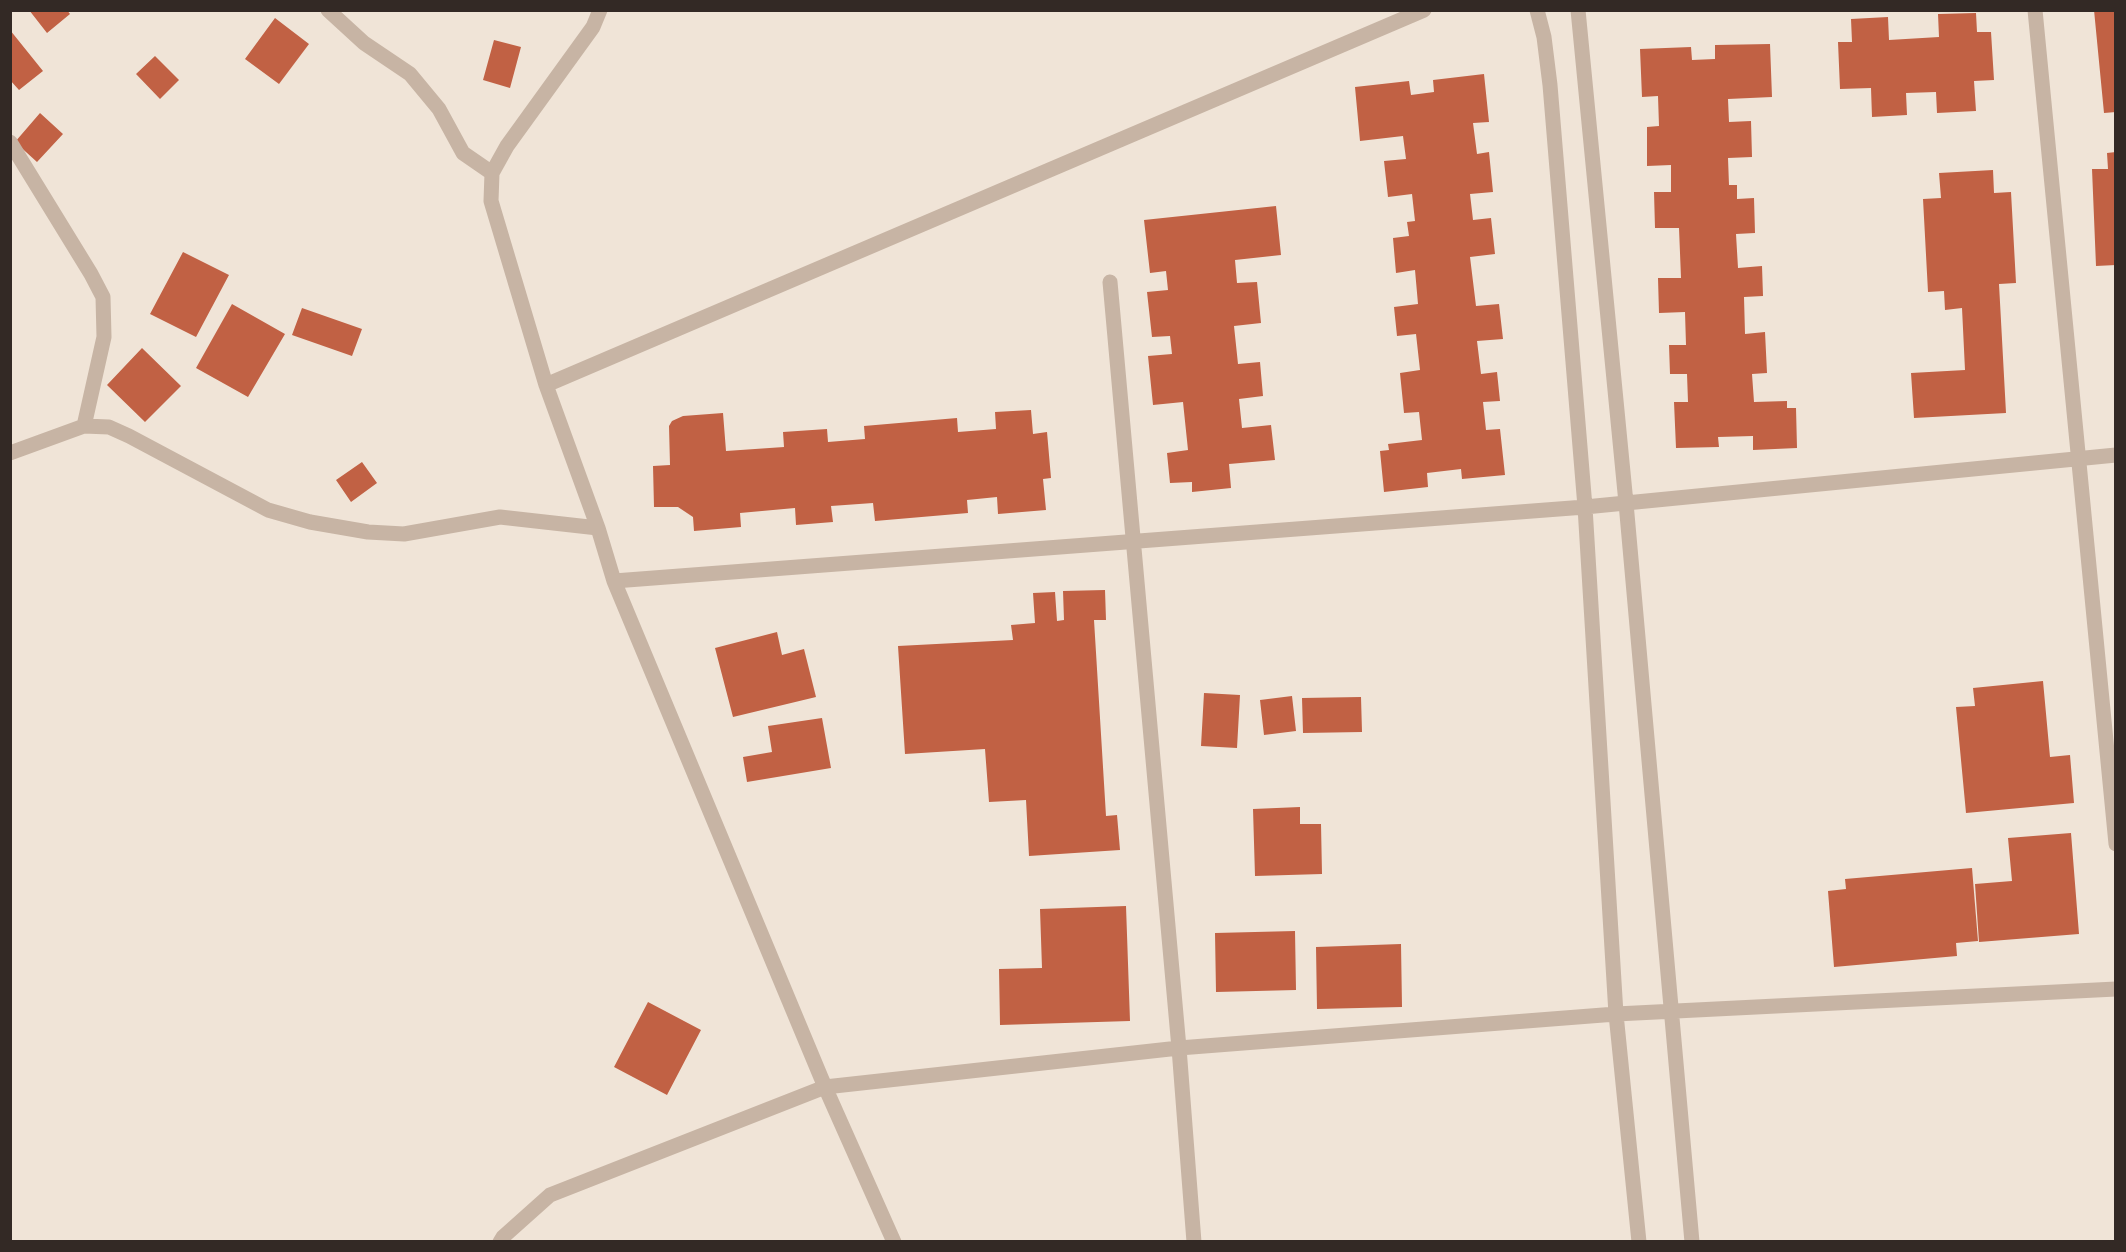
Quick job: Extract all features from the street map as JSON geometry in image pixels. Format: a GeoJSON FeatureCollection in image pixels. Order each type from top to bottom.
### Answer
{"type":"FeatureCollection","features":[{"type":"Feature","properties":{"kind":"street"},"geometry":{"type":"LineString","coordinates":[[328,10],[364,43],[410,74],[439,110],[463,153],[492,173]]}},
{"type":"Feature","properties":{"kind":"street"},"geometry":{"type":"LineString","coordinates":[[600,10],[593,27],[507,146],[492,173],[491,201],[546,385],[598,528],[614,581],[825,1087],[894,1242]]}},
{"type":"Feature","properties":{"kind":"street"},"geometry":{"type":"LineString","coordinates":[[546,385],[1424,10]]}},
{"type":"Feature","properties":{"kind":"street"},"geometry":{"type":"LineString","coordinates":[[1537,10],[1546,49],[1550,85],[1585,507],[1616,1014],[1639,1242]]}},
{"type":"Feature","properties":{"kind":"street"},"geometry":{"type":"LineString","coordinates":[[1578,10],[1626,503],[1692,1242]]}},
{"type":"Feature","properties":{"kind":"street"},"geometry":{"type":"LineString","coordinates":[[2035,10],[2115,844]]}},
{"type":"Feature","properties":{"kind":"street"},"geometry":{"type":"LineString","coordinates":[[10,142],[92,274],[103,297],[104,338],[84,426]]}},
{"type":"Feature","properties":{"kind":"street"},"geometry":{"type":"LineString","coordinates":[[1110,282],[1135,543],[1194,1242]]}},
{"type":"Feature","properties":{"kind":"street"},"geometry":{"type":"LineString","coordinates":[[10,453],[84,426],[109,427],[268,510],[310,522],[368,532],[404,534],[500,517],[598,528]]}},
{"type":"Feature","properties":{"kind":"street"},"geometry":{"type":"LineString","coordinates":[[614,581],[1585,507],[2115,455]]}},
{"type":"Feature","properties":{"kind":"street"},"geometry":{"type":"LineString","coordinates":[[500,1242],[550,1195],[825,1087],[1179,1048],[1616,1014],[2115,989]]}},
{"type":"Feature","properties":{"kind":"building"},"geometry":{"type":"Polygon","coordinates":[[[29,10],[67,10],[70,14],[47,33],[29,10]]]}},
{"type":"Feature","properties":{"kind":"building"},"geometry":{"type":"Polygon","coordinates":[[[2094,10],[2116,10],[2116,112],[2104,113],[2094,10]]]}},
{"type":"Feature","properties":{"kind":"building"},"geometry":{"type":"Polygon","coordinates":[[[1976,13],[1977,32],[1991,32],[1994,80],[1974,81],[1976,111],[1937,113],[1936,92],[1906,93],[1907,115],[1872,117],[1871,88],[1840,89],[1838,42],[1852,42],[1851,19],[1888,17],[1889,40],[1939,37],[1938,14],[1976,13]]]}},
{"type":"Feature","properties":{"kind":"building"},"geometry":{"type":"Polygon","coordinates":[[[275,18],[309,44],[279,84],[245,59],[275,18]]]}},
{"type":"Feature","properties":{"kind":"building"},"geometry":{"type":"Polygon","coordinates":[[[10,30],[43,71],[19,90],[10,80],[10,30]]]}},
{"type":"Feature","properties":{"kind":"building"},"geometry":{"type":"Polygon","coordinates":[[[494,40],[521,47],[510,88],[483,80],[494,40]]]}},
{"type":"Feature","properties":{"kind":"building"},"geometry":{"type":"Polygon","coordinates":[[[1770,44],[1772,97],[1728,99],[1729,122],[1751,121],[1752,157],[1728,158],[1729,185],[1737,185],[1737,199],[1754,198],[1755,233],[1736,234],[1738,268],[1762,266],[1763,296],[1744,297],[1745,334],[1765,332],[1767,373],[1752,374],[1754,402],[1787,401],[1787,408],[1796,408],[1797,448],[1753,450],[1753,436],[1718,437],[1719,447],[1676,448],[1674,402],[1688,402],[1687,374],[1670,374],[1669,345],[1686,345],[1685,312],[1659,313],[1658,278],[1681,278],[1679,228],[1655,228],[1654,192],[1671,192],[1671,165],[1647,166],[1647,127],[1659,126],[1658,96],[1642,97],[1640,49],[1691,47],[1692,60],[1715,59],[1715,45],[1770,44]]]}},
{"type":"Feature","properties":{"kind":"building"},"geometry":{"type":"Polygon","coordinates":[[[155,56],[179,80],[160,99],[136,74],[155,56]]]}},
{"type":"Feature","properties":{"kind":"building"},"geometry":{"type":"Polygon","coordinates":[[[1484,74],[1489,122],[1473,123],[1477,154],[1489,152],[1493,192],[1470,194],[1473,220],[1491,218],[1495,254],[1470,257],[1476,306],[1499,304],[1503,339],[1477,341],[1481,374],[1497,372],[1500,401],[1483,402],[1486,430],[1500,429],[1505,475],[1462,479],[1461,469],[1427,473],[1428,487],[1384,492],[1380,451],[1389,450],[1388,444],[1422,440],[1419,412],[1404,413],[1400,373],[1420,370],[1416,334],[1397,336],[1394,307],[1418,304],[1415,270],[1396,273],[1393,238],[1409,236],[1407,222],[1415,221],[1412,194],[1388,197],[1384,161],[1406,159],[1403,136],[1360,141],[1355,87],[1409,81],[1411,95],[1434,92],[1433,80],[1484,74]]]}},
{"type":"Feature","properties":{"kind":"building"},"geometry":{"type":"Polygon","coordinates":[[[40,113],[63,134],[37,162],[15,142],[40,113]]]}},
{"type":"Feature","properties":{"kind":"building"},"geometry":{"type":"Polygon","coordinates":[[[2116,152],[2116,265],[2096,266],[2092,169],[2108,169],[2107,153],[2116,152]]]}},
{"type":"Feature","properties":{"kind":"building"},"geometry":{"type":"Polygon","coordinates":[[[1993,170],[1994,193],[2011,192],[2016,283],[1999,284],[2006,413],[1914,418],[1911,373],[1965,370],[1962,308],[1945,310],[1944,291],[1928,292],[1923,199],[1941,198],[1939,173],[1993,170]]]}},
{"type":"Feature","properties":{"kind":"building"},"geometry":{"type":"Polygon","coordinates":[[[1276,206],[1281,255],[1235,260],[1237,283],[1257,282],[1261,323],[1234,326],[1238,364],[1260,362],[1263,396],[1239,399],[1242,428],[1271,425],[1275,460],[1229,464],[1231,488],[1192,492],[1192,482],[1170,483],[1167,453],[1188,450],[1183,402],[1153,405],[1148,356],[1172,354],[1170,336],[1152,337],[1147,292],[1168,290],[1166,271],[1150,273],[1144,220],[1276,206]]]}},
{"type":"Feature","properties":{"kind":"building"},"geometry":{"type":"Polygon","coordinates":[[[183,252],[229,275],[196,337],[150,314],[183,252]]]}},
{"type":"Feature","properties":{"kind":"building"},"geometry":{"type":"Polygon","coordinates":[[[232,304],[285,334],[248,397],[196,368],[232,304]]]}},
{"type":"Feature","properties":{"kind":"building"},"geometry":{"type":"Polygon","coordinates":[[[302,308],[362,329],[352,356],[292,335],[302,308]]]}},
{"type":"Feature","properties":{"kind":"building"},"geometry":{"type":"Polygon","coordinates":[[[142,348],[181,386],[145,422],[107,385],[142,348]]]}},
{"type":"Feature","properties":{"kind":"building"},"geometry":{"type":"Polygon","coordinates":[[[1031,410],[1033,434],[1047,432],[1051,478],[1043,479],[1046,510],[998,514],[997,497],[967,500],[968,513],[875,521],[873,503],[831,506],[833,522],[796,525],[795,508],[740,513],[741,527],[694,531],[693,517],[678,507],[654,507],[653,466],[670,465],[669,426],[672,421],[683,416],[723,413],[726,451],[784,447],[783,432],[827,429],[828,442],[865,439],[864,426],[957,418],[958,432],[996,429],[995,412],[1031,410]]]}},
{"type":"Feature","properties":{"kind":"building"},"geometry":{"type":"Polygon","coordinates":[[[362,462],[377,483],[351,502],[336,480],[362,462]]]}},
{"type":"Feature","properties":{"kind":"building"},"geometry":{"type":"Polygon","coordinates":[[[1105,590],[1106,620],[1094,620],[1106,816],[1117,815],[1120,850],[1029,856],[1026,800],[989,802],[985,749],[905,754],[898,646],[1013,640],[1011,625],[1035,623],[1033,593],[1055,592],[1057,621],[1064,620],[1063,591],[1105,590]]]}},
{"type":"Feature","properties":{"kind":"building"},"geometry":{"type":"Polygon","coordinates":[[[777,632],[782,655],[804,649],[816,697],[733,717],[715,648],[777,632]]]}},
{"type":"Feature","properties":{"kind":"building"},"geometry":{"type":"Polygon","coordinates":[[[2043,681],[2050,757],[2070,755],[2074,803],[1966,813],[1956,707],[1975,706],[1973,688],[2043,681]]]}},
{"type":"Feature","properties":{"kind":"building"},"geometry":{"type":"Polygon","coordinates":[[[1204,693],[1240,695],[1237,748],[1201,746],[1204,693]]]}},
{"type":"Feature","properties":{"kind":"building"},"geometry":{"type":"Polygon","coordinates":[[[1292,696],[1296,731],[1264,735],[1260,700],[1292,696]]]}},
{"type":"Feature","properties":{"kind":"building"},"geometry":{"type":"Polygon","coordinates":[[[1361,697],[1362,732],[1303,733],[1302,698],[1361,697]]]}},
{"type":"Feature","properties":{"kind":"building"},"geometry":{"type":"Polygon","coordinates":[[[822,718],[831,768],[747,782],[743,757],[772,752],[768,726],[822,718]]]}},
{"type":"Feature","properties":{"kind":"building"},"geometry":{"type":"Polygon","coordinates":[[[1300,807],[1300,824],[1321,824],[1322,874],[1255,876],[1253,809],[1300,807]]]}},
{"type":"Feature","properties":{"kind":"building"},"geometry":{"type":"Polygon","coordinates":[[[2071,833],[2079,934],[1979,942],[1975,884],[2012,881],[2008,838],[2071,833]]]}},
{"type":"Feature","properties":{"kind":"building"},"geometry":{"type":"Polygon","coordinates":[[[1972,868],[1978,941],[1956,943],[1957,956],[1834,967],[1828,891],[1846,889],[1845,879],[1972,868]]]}},
{"type":"Feature","properties":{"kind":"building"},"geometry":{"type":"Polygon","coordinates":[[[1126,906],[1130,1021],[1000,1025],[999,969],[1042,968],[1040,909],[1126,906]]]}},
{"type":"Feature","properties":{"kind":"building"},"geometry":{"type":"Polygon","coordinates":[[[1295,931],[1296,990],[1216,992],[1215,933],[1295,931]]]}},
{"type":"Feature","properties":{"kind":"building"},"geometry":{"type":"Polygon","coordinates":[[[1401,944],[1402,1007],[1317,1009],[1316,947],[1401,944]]]}},
{"type":"Feature","properties":{"kind":"building"},"geometry":{"type":"Polygon","coordinates":[[[648,1002],[701,1030],[667,1095],[614,1067],[648,1002]]]}}]}
